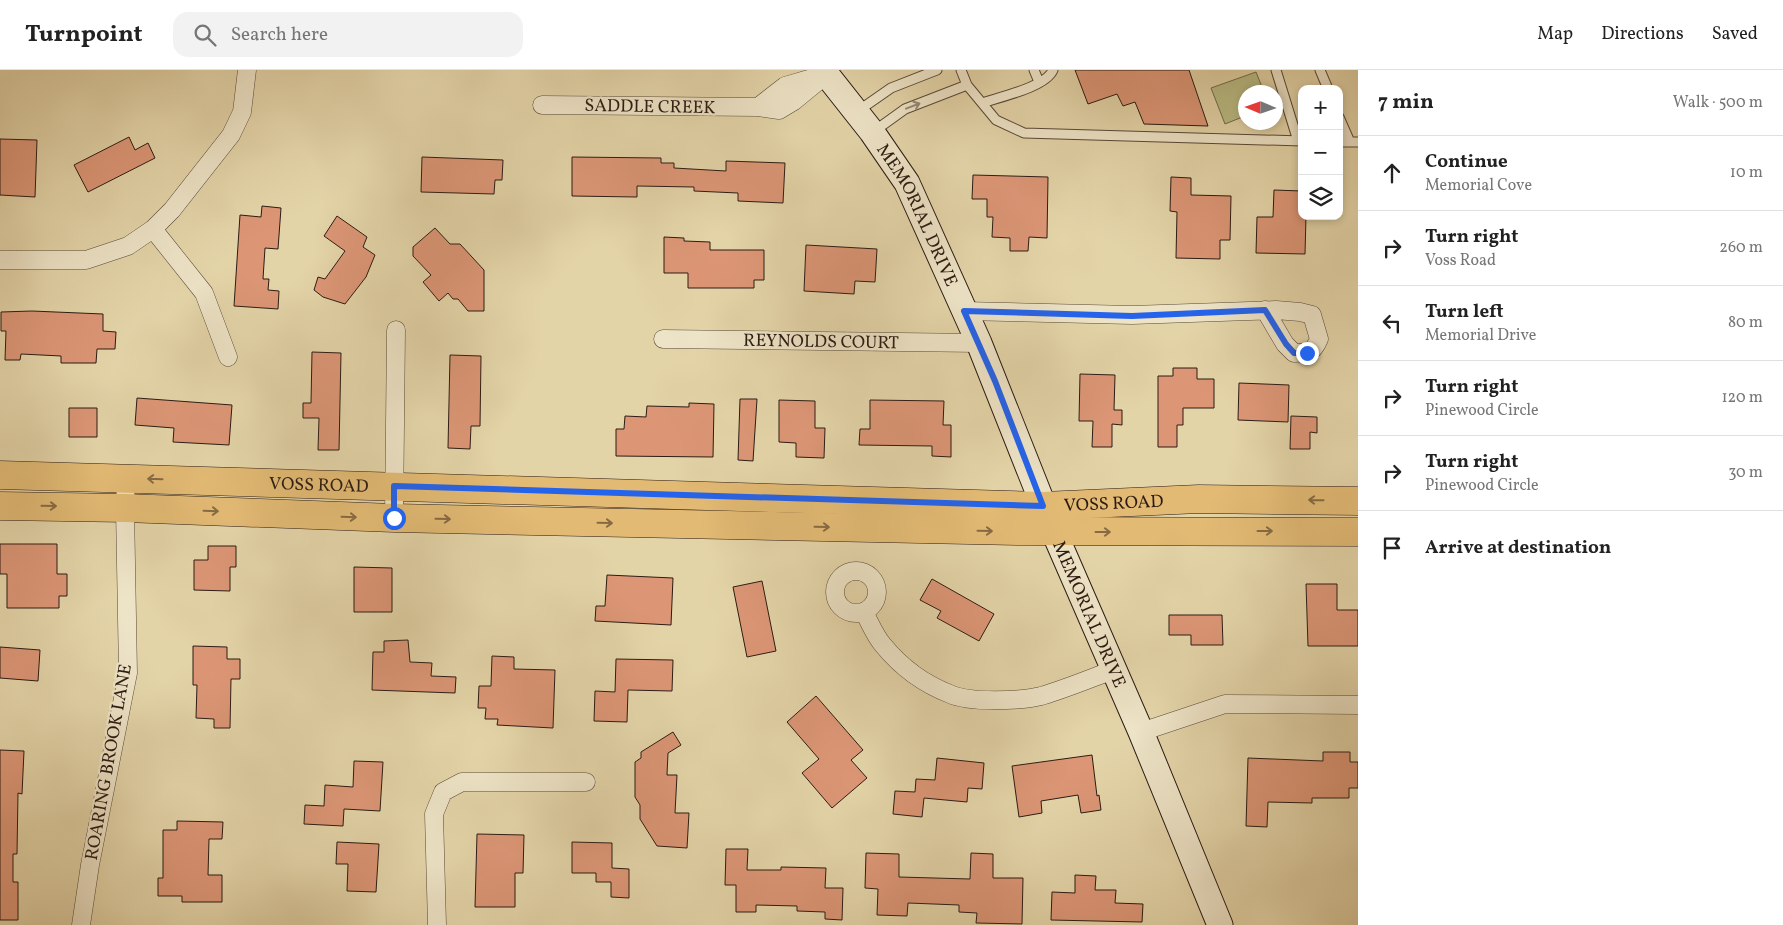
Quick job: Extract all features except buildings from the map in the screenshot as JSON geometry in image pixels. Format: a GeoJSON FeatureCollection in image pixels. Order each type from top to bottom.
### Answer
{"type":"FeatureCollection","features":[{"type":"Feature","properties":{"kind":"main road","name":"VOSS ROAD"},"geometry":{"type":"LineString","coordinates":[[0,474],[1043,506],[1199,498],[1358,501]]}},
{"type":"Feature","properties":{"kind":"main road","name":"VOSS ROAD"},"geometry":{"type":"LineString","coordinates":[[0,506],[125,508],[394,518],[1054,532],[1358,532]]}},
{"type":"Feature","properties":{"kind":"street"},"geometry":{"type":"LineString","coordinates":[[0,260],[86,260],[128,246],[153,229],[172,210],[231,135],[242,112],[247,70]]}},
{"type":"Feature","properties":{"kind":"street","name":"MEMORIAL DRIVE"},"geometry":{"type":"LineString","coordinates":[[825,72],[872,132],[907,183],[979,343],[1043,506],[1141,732],[1220,925]]}},
{"type":"Feature","properties":{"kind":"street","name":"SADDLE CREEK"},"geometry":{"type":"LineString","coordinates":[[542,105],[758,107],[779,110],[794,101],[825,72]]}},
{"type":"Feature","properties":{"kind":"street"},"geometry":{"type":"LineString","coordinates":[[153,229],[204,293],[228,357]]}},
{"type":"Feature","properties":{"kind":"street"},"geometry":{"type":"LineString","coordinates":[[964,311],[1132,316],[1265,310]]}},
{"type":"Feature","properties":{"kind":"street"},"geometry":{"type":"LineString","coordinates":[[394,518],[396,330]]}},
{"type":"Feature","properties":{"kind":"street","name":"REYNOLDS COURT"},"geometry":{"type":"LineString","coordinates":[[663,339],[979,343]]}},
{"type":"Feature","properties":{"kind":"street","name":"ROARING BROOK LANE"},"geometry":{"type":"LineString","coordinates":[[81,925],[90,865],[128,673],[126,478]]}},
{"type":"Feature","properties":{"kind":"street"},"geometry":{"type":"LineString","coordinates":[[864,612],[881,643],[899,663],[923,681],[952,696],[986,700],[1015,700],[1040,696],[1113,670]]}},
{"type":"Feature","properties":{"kind":"street"},"geometry":{"type":"LineString","coordinates":[[1141,732],[1225,704],[1358,705]]}},
{"type":"Feature","properties":{"kind":"street"},"geometry":{"type":"LineString","coordinates":[[437,925],[434,814],[443,792],[462,782],[586,782]]}},
{"type":"Feature","properties":{"kind":"lane"},"geometry":{"type":"LineString","coordinates":[[857,112],[891,88],[937,70]]}},
{"type":"Feature","properties":{"kind":"lane"},"geometry":{"type":"LineString","coordinates":[[961,70],[968,85],[996,120],[1024,133],[1298,141]]}},
{"type":"Feature","properties":{"kind":"lane"},"geometry":{"type":"LineString","coordinates":[[1034,70],[1039,82]]}},
{"type":"Feature","properties":{"kind":"lane"},"geometry":{"type":"LineString","coordinates":[[982,103],[1039,82],[1047,78],[1054,70]]}},
{"type":"Feature","properties":{"kind":"lane"},"geometry":{"type":"LineString","coordinates":[[1276,70],[1298,135]]}},
{"type":"Feature","properties":{"kind":"lane"},"geometry":{"type":"LineString","coordinates":[[1320,70],[1326,85]]}},
{"type":"Feature","properties":{"kind":"lane"},"geometry":{"type":"LineString","coordinates":[[872,132],[905,109],[968,85]]}},
{"type":"Feature","properties":{"kind":"lane"},"geometry":{"type":"LineString","coordinates":[[1343,124],[1354,142]]}},
{"type":"Feature","properties":{"kind":"green space"},"geometry":{"type":"Polygon","coordinates":[[[1256,72],[1261,85],[1238,85],[1238,119],[1225,124],[1211,88],[1256,72]]]}},
{"type":"Feature","properties":{"kind":"route"},"geometry":{"type":"LineString","coordinates":[[394,518],[394,486],[1043,506],[995,381],[964,311],[1132,316],[1265,310],[1286,344],[1294,353],[1307,353]]}}]}
